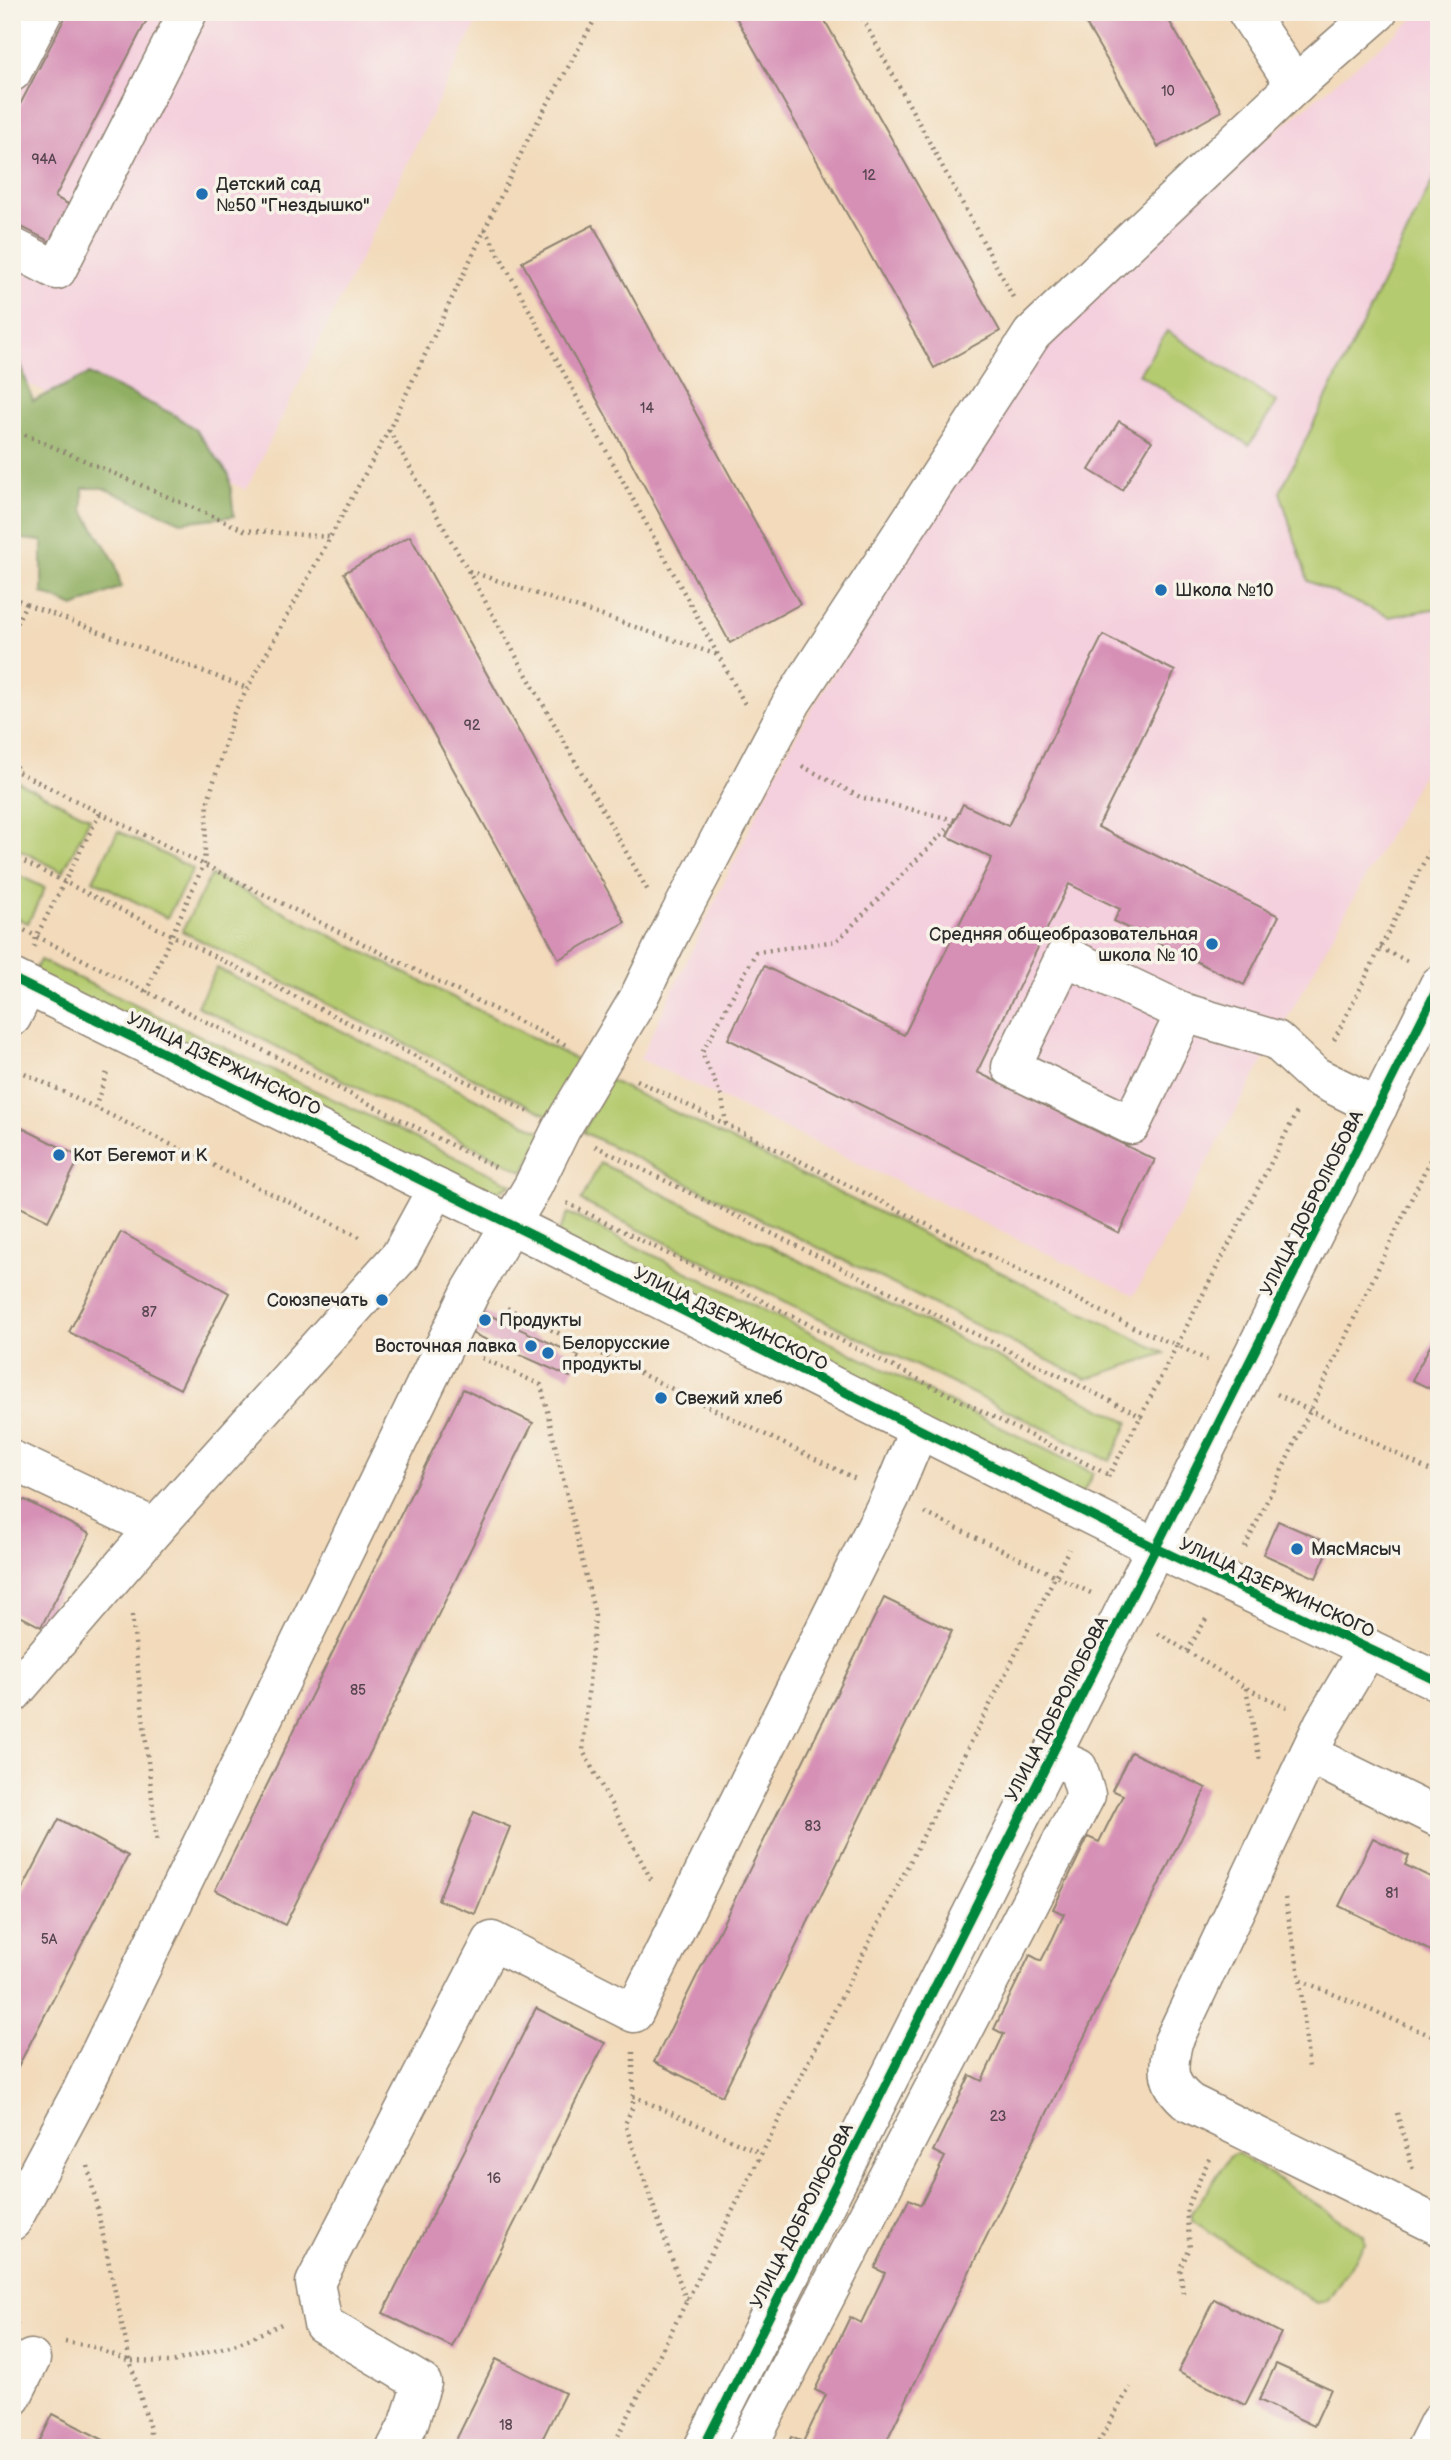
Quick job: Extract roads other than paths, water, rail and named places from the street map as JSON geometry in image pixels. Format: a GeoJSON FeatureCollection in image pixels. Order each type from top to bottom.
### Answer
{"type":"FeatureCollection","features":[{"type":"Feature","properties":{"kind":"street"},"geometry":{"type":"LineString","coordinates":[[12,72],[43,12]]}},
{"type":"Feature","properties":{"kind":"street"},"geometry":{"type":"LineString","coordinates":[[12,247],[57,270],[188,12]]}},
{"type":"Feature","properties":{"kind":"street"},"geometry":{"type":"LineString","coordinates":[[1247,12],[1295,85]]}},
{"type":"Feature","properties":{"kind":"street"},"geometry":{"type":"LineString","coordinates":[[12,2221],[82,2090],[471,1291],[510,1227],[561,1129],[638,1001],[671,931],[792,702],[1032,334],[1295,85],[1378,12]]}},
{"type":"Feature","properties":{"kind":"street"},"geometry":{"type":"LineString","coordinates":[[1185,1013],[1131,1125],[1011,1067],[1065,956],[1185,1013],[1276,1040],[1315,1076],[1378,1107]]}},
{"type":"Feature","properties":{"kind":"street","name":"УЛИЦА ДОБРОЛЮБОВА"},"geometry":{"type":"LineString","coordinates":[[703,2448],[1439,985]]}},
{"type":"Feature","properties":{"kind":"street","name":"УЛИЦА ДЗЕРЖИНСКОГО"},"geometry":{"type":"LineString","coordinates":[[17,994],[121,1031],[1156,1548],[1439,1682]]}},
{"type":"Feature","properties":{"kind":"street"},"geometry":{"type":"LineString","coordinates":[[12,1694],[155,1528],[400,1256],[437,1188]]}},
{"type":"Feature","properties":{"kind":"street"},"geometry":{"type":"LineString","coordinates":[[396,2448],[409,2423],[422,2383],[323,2324],[315,2283],[492,1941],[634,2013],[891,1496],[919,1429]]}},
{"type":"Feature","properties":{"kind":"street"},"geometry":{"type":"LineString","coordinates":[[12,1460],[155,1528]]}},
{"type":"Feature","properties":{"kind":"street"},"geometry":{"type":"LineString","coordinates":[[1368,1648],[1323,1724],[1173,2042],[1168,2065],[1170,2080],[1178,2093],[1190,2102],[1439,2227]]}},
{"type":"Feature","properties":{"kind":"street"},"geometry":{"type":"LineString","coordinates":[[1309,1754],[1439,1818]]}},
{"type":"Feature","properties":{"kind":"street"},"geometry":{"type":"LineString","coordinates":[[747,2448],[1086,1795],[1078,1768],[1051,1756]]}},
{"type":"Feature","properties":{"kind":"street"},"geometry":{"type":"LineString","coordinates":[[12,2397],[31,2359]]}},
{"type":"Feature","properties":{"kind":"street"},"geometry":{"type":"LineString","coordinates":[[1426,2448],[1439,2422]]}},
{"type":"Feature","properties":{"kind":"place","name":"Детский сад №50 \"Гнездышко\""},"geometry":{"type":"Point","coordinates":[202,194]}},
{"type":"Feature","properties":{"kind":"place","name":"Школа №10"},"geometry":{"type":"Point","coordinates":[1161,590]}},
{"type":"Feature","properties":{"kind":"place","name":"Средняя общеобразовательная школа № 10"},"geometry":{"type":"Point","coordinates":[1212,944]}},
{"type":"Feature","properties":{"kind":"place","name":"Кот Бегемот и К"},"geometry":{"type":"Point","coordinates":[59,1155]}},
{"type":"Feature","properties":{"kind":"place","name":"Союзпечать"},"geometry":{"type":"Point","coordinates":[382,1300]}},
{"type":"Feature","properties":{"kind":"place","name":"Продукты"},"geometry":{"type":"Point","coordinates":[485,1320]}},
{"type":"Feature","properties":{"kind":"place","name":"Восточная лавка"},"geometry":{"type":"Point","coordinates":[531,1346]}},
{"type":"Feature","properties":{"kind":"place","name":"Белорусские продукты"},"geometry":{"type":"Point","coordinates":[548,1353]}},
{"type":"Feature","properties":{"kind":"place","name":"Свежий хлеб"},"geometry":{"type":"Point","coordinates":[661,1398]}},
{"type":"Feature","properties":{"kind":"place","name":"МясМясыч"},"geometry":{"type":"Point","coordinates":[1297,1549]}}]}
